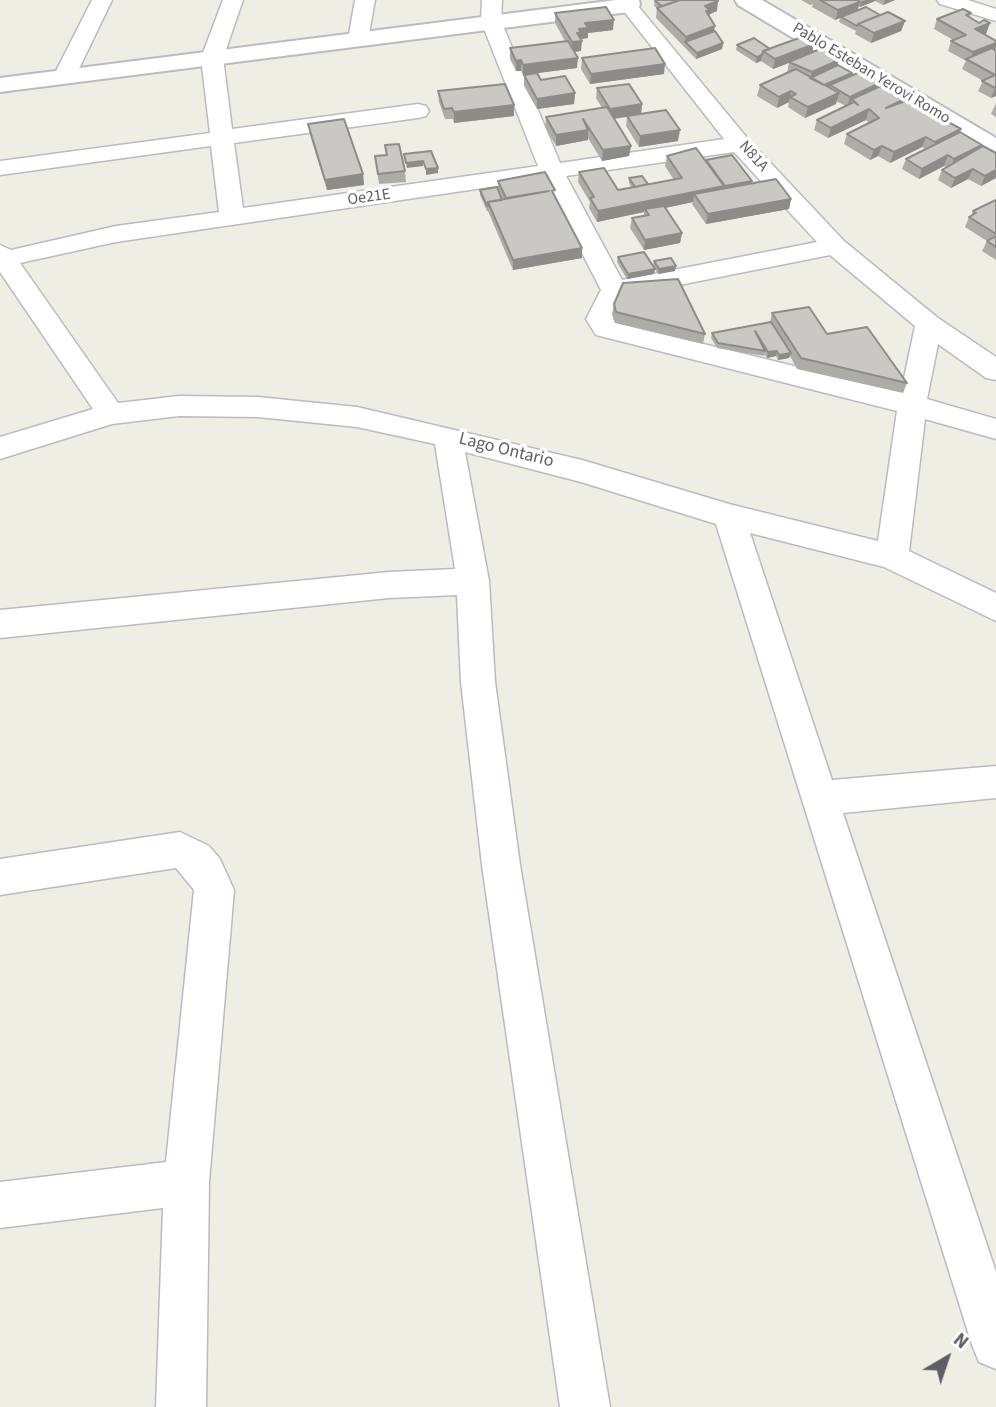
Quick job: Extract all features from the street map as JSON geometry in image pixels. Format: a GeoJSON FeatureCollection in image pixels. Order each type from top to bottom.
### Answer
{"type":"FeatureCollection","features":[{"type":"Feature","properties":{"kind":"street"},"geometry":{"type":"LineString","coordinates":[[65,75],[102,0]]}},
{"type":"Feature","properties":{"kind":"street"},"geometry":{"type":"LineString","coordinates":[[232,218],[212,58],[233,0]]}},
{"type":"Feature","properties":{"kind":"street"},"geometry":{"type":"LineString","coordinates":[[358,40],[365,0]]}},
{"type":"Feature","properties":{"kind":"street","name":"Pablo Esteban Yerovi Romo"},"geometry":{"type":"LineString","coordinates":[[746,0],[996,149]]}},
{"type":"Feature","properties":{"kind":"street","name":"Pablo Esteban Yerovi Romo"},"geometry":{"type":"LineString","coordinates":[[778,0],[996,130]]}},
{"type":"Feature","properties":{"kind":"street"},"geometry":{"type":"LineString","coordinates":[[947,0],[996,15]]}},
{"type":"Feature","properties":{"kind":"street"},"geometry":{"type":"LineString","coordinates":[[0,85],[358,40],[491,10],[628,3]]}},
{"type":"Feature","properties":{"kind":"street","name":"N81A"},"geometry":{"type":"LineString","coordinates":[[628,3],[740,144],[835,246],[929,324],[996,371]]}},
{"type":"Feature","properties":{"kind":"street"},"geometry":{"type":"LineString","coordinates":[[491,10],[552,172],[614,290]]}},
{"type":"Feature","properties":{"kind":"street"},"geometry":{"type":"LineString","coordinates":[[0,168],[418,111]]}},
{"type":"Feature","properties":{"kind":"street","name":"Oe21E"},"geometry":{"type":"LineString","coordinates":[[1,257],[116,234],[740,144]]}},
{"type":"Feature","properties":{"kind":"street"},"geometry":{"type":"LineString","coordinates":[[614,290],[835,246]]}},
{"type":"Feature","properties":{"kind":"street"},"geometry":{"type":"LineString","coordinates":[[1,257],[111,414]]}},
{"type":"Feature","properties":{"kind":"street"},"geometry":{"type":"LineString","coordinates":[[614,290],[599,319],[606,329],[912,405],[996,429]]}},
{"type":"Feature","properties":{"kind":"street"},"geometry":{"type":"LineString","coordinates":[[892,557],[912,405],[929,324]]}},
{"type":"Feature","properties":{"kind":"street","name":"Lago Ontario"},"geometry":{"type":"LineString","coordinates":[[0,448],[111,414],[179,406],[258,407],[357,418],[448,437],[582,471],[729,516],[892,557],[996,608]]}},
{"type":"Feature","properties":{"kind":"street"},"geometry":{"type":"LineString","coordinates":[[448,437],[473,581],[478,682],[502,865],[585,1407]]}},
{"type":"Feature","properties":{"kind":"street"},"geometry":{"type":"LineString","coordinates":[[729,516],[996,1345]]}},
{"type":"Feature","properties":{"kind":"street"},"geometry":{"type":"LineString","coordinates":[[0,624],[389,585],[473,581]]}},
{"type":"Feature","properties":{"kind":"street"},"geometry":{"type":"LineString","coordinates":[[820,798],[996,782]]}},
{"type":"Feature","properties":{"kind":"street"},"geometry":{"type":"LineString","coordinates":[[0,877],[180,850],[195,859],[206,872],[214,890],[186,1182],[181,1407]]}},
{"type":"Feature","properties":{"kind":"street"},"geometry":{"type":"LineString","coordinates":[[0,1205],[186,1182]]}},
{"type":"Feature","properties":{"kind":"building"},"geometry":{"type":"Polygon","coordinates":[[[680,0],[718,1],[705,6],[710,10],[706,11],[715,26],[686,37],[657,8],[680,0]]]}},
{"type":"Feature","properties":{"kind":"building"},"geometry":{"type":"Polygon","coordinates":[[[820,0],[857,0],[860,2],[838,10],[820,0]]]}},
{"type":"Feature","properties":{"kind":"building"},"geometry":{"type":"Polygon","coordinates":[[[655,1],[677,1],[662,6],[655,1]]]}},
{"type":"Feature","properties":{"kind":"building"},"geometry":{"type":"Polygon","coordinates":[[[606,7],[614,20],[585,23],[588,28],[579,29],[581,32],[577,33],[582,41],[572,42],[555,13],[606,7]]]}},
{"type":"Feature","properties":{"kind":"building"},"geometry":{"type":"Polygon","coordinates":[[[866,7],[880,15],[857,26],[841,17],[866,7]]]}},
{"type":"Feature","properties":{"kind":"building"},"geometry":{"type":"Polygon","coordinates":[[[963,9],[971,13],[966,15],[979,23],[984,20],[990,23],[975,29],[996,43],[973,52],[951,41],[966,35],[937,19],[963,9]]]}},
{"type":"Feature","properties":{"kind":"building"},"geometry":{"type":"Polygon","coordinates":[[[888,12],[905,21],[874,33],[858,24],[888,12]]]}},
{"type":"Feature","properties":{"kind":"building"},"geometry":{"type":"Polygon","coordinates":[[[715,31],[723,43],[697,53],[685,42],[715,31]]]}},
{"type":"Feature","properties":{"kind":"building"},"geometry":{"type":"Polygon","coordinates":[[[802,37],[814,44],[775,59],[763,51],[802,37]]]}},
{"type":"Feature","properties":{"kind":"building"},"geometry":{"type":"Polygon","coordinates":[[[754,38],[770,49],[757,57],[737,45],[754,38]]]}},
{"type":"Feature","properties":{"kind":"building"},"geometry":{"type":"Polygon","coordinates":[[[568,41],[578,58],[523,65],[521,60],[516,61],[510,48],[568,41]]]}},
{"type":"Feature","properties":{"kind":"building"},"geometry":{"type":"Polygon","coordinates":[[[655,48],[665,64],[591,74],[582,58],[655,48]]]}},
{"type":"Feature","properties":{"kind":"building"},"geometry":{"type":"Polygon","coordinates":[[[992,48],[996,51],[996,88],[982,81],[995,75],[966,59],[992,48]]]}},
{"type":"Feature","properties":{"kind":"building"},"geometry":{"type":"Polygon","coordinates":[[[820,49],[839,60],[812,72],[789,62],[820,49]]]}},
{"type":"Feature","properties":{"kind":"building"},"geometry":{"type":"Polygon","coordinates":[[[838,65],[852,73],[824,85],[810,78],[838,65]]]}},
{"type":"Feature","properties":{"kind":"building"},"geometry":{"type":"Polygon","coordinates":[[[796,69],[839,93],[808,107],[790,97],[796,94],[791,91],[779,97],[760,85],[796,69]]]}},
{"type":"Feature","properties":{"kind":"building"},"geometry":{"type":"Polygon","coordinates":[[[860,72],[880,83],[850,97],[830,85],[860,72]]]}},
{"type":"Feature","properties":{"kind":"building"},"geometry":{"type":"Polygon","coordinates":[[[537,73],[541,80],[565,76],[575,93],[537,99],[524,75],[537,73]]]}},
{"type":"Feature","properties":{"kind":"building"},"geometry":{"type":"Polygon","coordinates":[[[505,84],[514,105],[454,112],[452,108],[444,109],[438,91],[505,84]]]}},
{"type":"Feature","properties":{"kind":"building"},"geometry":{"type":"Polygon","coordinates":[[[629,84],[642,104],[610,109],[597,88],[629,84]]]}},
{"type":"Feature","properties":{"kind":"building"},"geometry":{"type":"Polygon","coordinates":[[[883,85],[907,98],[886,108],[908,100],[961,129],[935,142],[926,137],[894,152],[882,146],[874,150],[847,134],[879,118],[869,109],[831,128],[817,120],[854,102],[858,105],[852,99],[883,85]]]}},
{"type":"Feature","properties":{"kind":"building"},"geometry":{"type":"Polygon","coordinates":[[[607,107],[631,146],[603,150],[583,119],[588,130],[556,135],[546,117],[607,107]]]}},
{"type":"Feature","properties":{"kind":"building"},"geometry":{"type":"Polygon","coordinates":[[[666,110],[680,130],[640,136],[627,116],[666,110]]]}},
{"type":"Feature","properties":{"kind":"building"},"geometry":{"type":"Polygon","coordinates":[[[344,119],[363,174],[325,180],[308,124],[344,119]]]}},
{"type":"Feature","properties":{"kind":"building"},"geometry":{"type":"Polygon","coordinates":[[[960,132],[982,145],[954,159],[948,155],[922,169],[906,159],[960,132]]]}},
{"type":"Feature","properties":{"kind":"building"},"geometry":{"type":"Polygon","coordinates":[[[399,144],[405,171],[378,174],[375,156],[387,155],[385,145],[399,144]]]}},
{"type":"Feature","properties":{"kind":"building"},"geometry":{"type":"Polygon","coordinates":[[[983,146],[996,153],[996,170],[985,176],[973,169],[955,178],[942,170],[983,146]]]}},
{"type":"Feature","properties":{"kind":"building"},"geometry":{"type":"Polygon","coordinates":[[[696,148],[724,186],[598,211],[590,198],[594,197],[579,172],[604,168],[618,190],[682,178],[667,156],[696,148]]]}},
{"type":"Feature","properties":{"kind":"building"},"geometry":{"type":"Polygon","coordinates":[[[431,151],[438,168],[426,169],[423,161],[406,163],[404,154],[431,151]]]}},
{"type":"Feature","properties":{"kind":"building"},"geometry":{"type":"Polygon","coordinates":[[[732,155],[752,181],[725,186],[706,160],[732,155]]]}},
{"type":"Feature","properties":{"kind":"building"},"geometry":{"type":"Polygon","coordinates":[[[545,172],[582,248],[513,260],[488,202],[549,191],[506,198],[498,181],[545,172]]]}},
{"type":"Feature","properties":{"kind":"building"},"geometry":{"type":"Polygon","coordinates":[[[642,176],[648,184],[635,187],[629,178],[642,176]]]}},
{"type":"Feature","properties":{"kind":"building"},"geometry":{"type":"Polygon","coordinates":[[[776,179],[791,199],[708,214],[694,194],[776,179]]]}},
{"type":"Feature","properties":{"kind":"building"},"geometry":{"type":"Polygon","coordinates":[[[497,187],[502,200],[488,202],[487,206],[480,190],[497,187]]]}},
{"type":"Feature","properties":{"kind":"building"},"geometry":{"type":"Polygon","coordinates":[[[996,200],[996,234],[969,217],[976,213],[973,211],[996,200]]]}},
{"type":"Feature","properties":{"kind":"building"},"geometry":{"type":"Polygon","coordinates":[[[664,206],[682,233],[645,240],[632,218],[649,215],[645,209],[664,206]]]}},
{"type":"Feature","properties":{"kind":"building"},"geometry":{"type":"Polygon","coordinates":[[[996,236],[996,247],[987,241],[996,236]]]}},
{"type":"Feature","properties":{"kind":"building"},"geometry":{"type":"Polygon","coordinates":[[[644,252],[655,269],[628,274],[618,257],[644,252]]]}},
{"type":"Feature","properties":{"kind":"building"},"geometry":{"type":"Polygon","coordinates":[[[671,258],[676,266],[659,269],[654,261],[671,258]]]}},
{"type":"Feature","properties":{"kind":"building"},"geometry":{"type":"Polygon","coordinates":[[[678,279],[705,334],[616,312],[614,304],[623,283],[678,279]]]}},
{"type":"Feature","properties":{"kind":"building"},"geometry":{"type":"Polygon","coordinates":[[[809,307],[827,334],[867,327],[907,383],[801,358],[772,313],[809,307]]]}},
{"type":"Feature","properties":{"kind":"building"},"geometry":{"type":"Polygon","coordinates":[[[771,322],[791,353],[779,355],[777,351],[768,352],[755,331],[765,351],[718,343],[712,333],[771,322]]]}}]}
